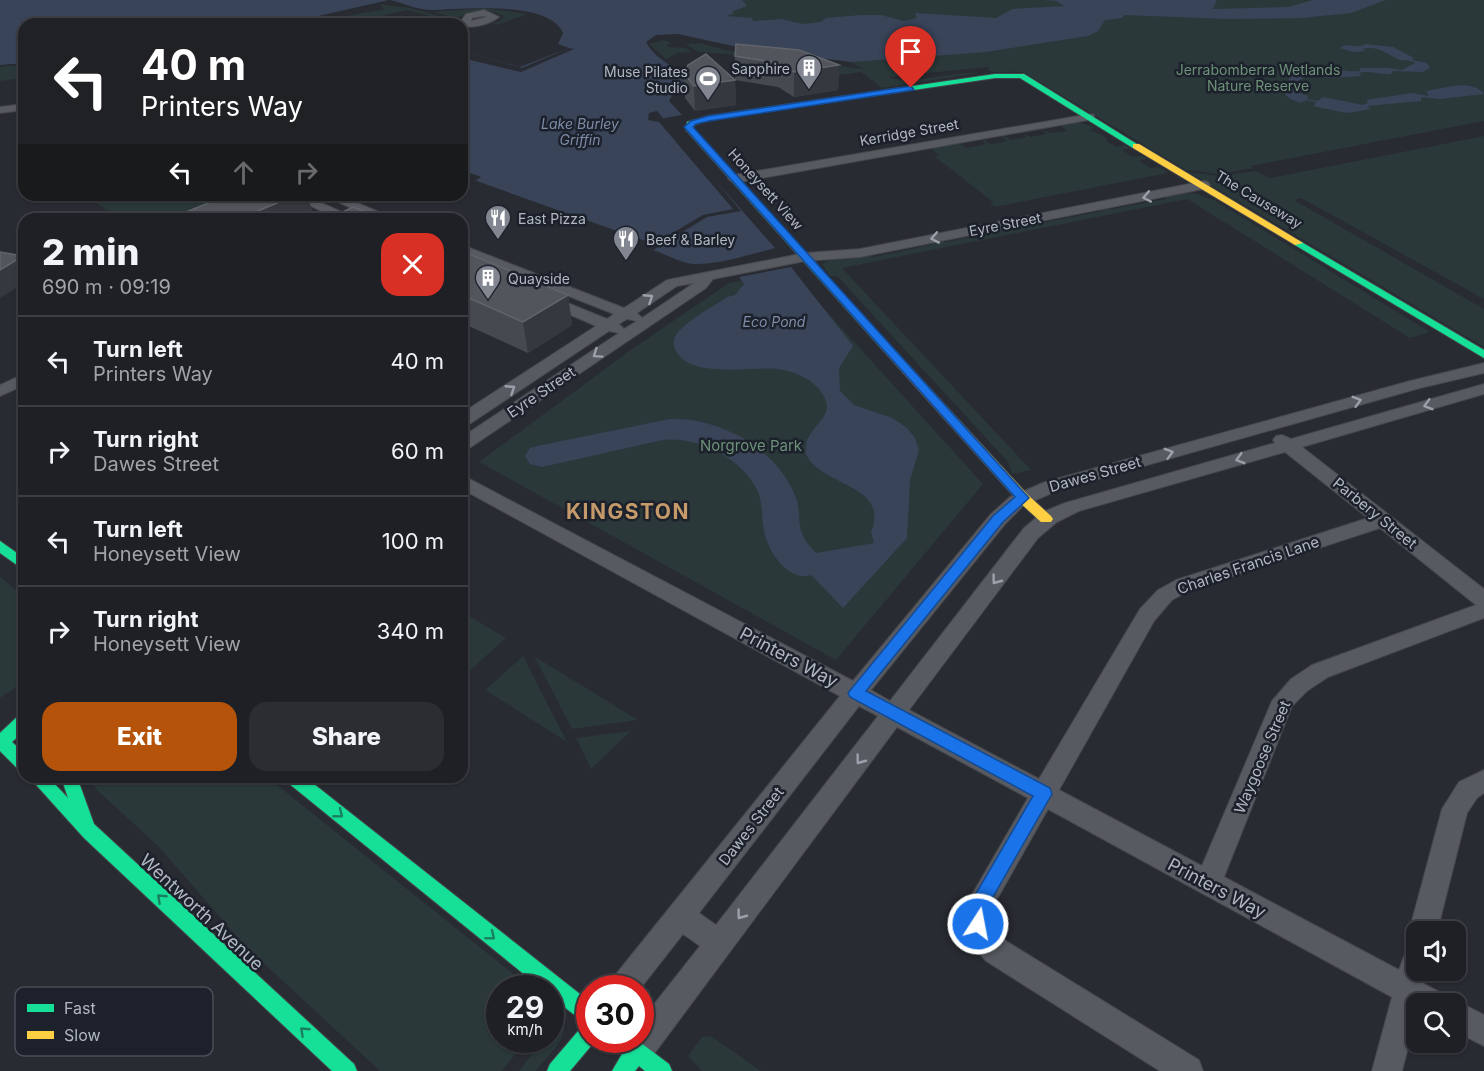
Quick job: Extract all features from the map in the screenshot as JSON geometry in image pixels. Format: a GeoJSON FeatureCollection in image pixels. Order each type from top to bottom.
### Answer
{"type":"FeatureCollection","features":[{"type":"Feature","properties":{"kind":"street","name":"Honeysett View"},"geometry":{"type":"LineString","coordinates":[[1017,75],[1002,75],[708,118],[690,124],[690,129],[1023,498],[1046,519]]}},
{"type":"Feature","properties":{"kind":"street","name":"The Causeway"},"geometry":{"type":"LineString","coordinates":[[1017,75],[1028,79],[1484,355]]}},
{"type":"Feature","properties":{"kind":"street"},"geometry":{"type":"LineString","coordinates":[[0,110],[18,108]]}},
{"type":"Feature","properties":{"kind":"street","name":"Kerridge Street"},"geometry":{"type":"LineString","coordinates":[[734,179],[1090,117]]}},
{"type":"Feature","properties":{"kind":"street","name":"Eyre Street"},"geometry":{"type":"LineString","coordinates":[[805,257],[870,237],[1189,176]]}},
{"type":"Feature","properties":{"kind":"street","name":"Eyre Street"},"geometry":{"type":"LineString","coordinates":[[468,417],[672,283],[805,257],[856,253],[1204,185]]}},
{"type":"Feature","properties":{"kind":"street"},"geometry":{"type":"LineString","coordinates":[[307,201],[334,213]]}},
{"type":"Feature","properties":{"kind":"street"},"geometry":{"type":"LineString","coordinates":[[342,201],[369,213]]}},
{"type":"Feature","properties":{"kind":"street"},"geometry":{"type":"LineString","coordinates":[[468,251],[646,321]]}},
{"type":"Feature","properties":{"kind":"street"},"geometry":{"type":"LineString","coordinates":[[468,267],[494,278]]}},
{"type":"Feature","properties":{"kind":"street","name":"Eyre Street"},"geometry":{"type":"LineString","coordinates":[[468,441],[701,285],[708,277]]}},
{"type":"Feature","properties":{"kind":"street"},"geometry":{"type":"LineString","coordinates":[[536,295],[627,333]]}},
{"type":"Feature","properties":{"kind":"street"},"geometry":{"type":"LineString","coordinates":[[0,376],[18,368]]}},
{"type":"Feature","properties":{"kind":"street","name":"Dawes Street"},"geometry":{"type":"LineString","coordinates":[[633,975],[856,693],[998,519],[1023,498],[1052,486],[1416,384],[1484,368]]}},
{"type":"Feature","properties":{"kind":"street"},"geometry":{"type":"LineString","coordinates":[[0,391],[18,383]]}},
{"type":"Feature","properties":{"kind":"street","name":"Dawes Street"},"geometry":{"type":"LineString","coordinates":[[626,1054],[720,943],[896,714],[1031,533],[1046,519],[1072,507],[1484,388]]}},
{"type":"Feature","properties":{"kind":"street","name":"Parbery Street"},"geometry":{"type":"LineString","coordinates":[[1265,426],[1484,600]]}},
{"type":"Feature","properties":{"kind":"street","name":"Printers Way"},"geometry":{"type":"LineString","coordinates":[[468,484],[1413,993]]}},
{"type":"Feature","properties":{"kind":"street","name":"Charles Francis Lane"},"geometry":{"type":"LineString","coordinates":[[1188,1071],[993,948],[982,935],[978,920],[980,902],[1147,615],[1165,595],[1190,583],[1384,520]]}},
{"type":"Feature","properties":{"kind":"street"},"geometry":{"type":"LineString","coordinates":[[0,546],[18,560]]}},
{"type":"Feature","properties":{"kind":"street","name":"Waygoose Street"},"geometry":{"type":"LineString","coordinates":[[1208,884],[1283,701],[1299,685],[1320,671],[1484,610]]}},
{"type":"Feature","properties":{"kind":"street"},"geometry":{"type":"LineString","coordinates":[[0,742],[18,726]]}},
{"type":"Feature","properties":{"kind":"street"},"geometry":{"type":"LineString","coordinates":[[0,742],[18,734]]}},
{"type":"Feature","properties":{"kind":"street"},"geometry":{"type":"LineString","coordinates":[[0,742],[18,758]]}},
{"type":"Feature","properties":{"kind":"street"},"geometry":{"type":"LineString","coordinates":[[1426,921],[1455,809],[1468,790],[1484,780]]}},
{"type":"Feature","properties":{"kind":"street","name":"Wentworth Avenue"},"geometry":{"type":"LineString","coordinates":[[43,783],[90,832],[347,1071]]}},
{"type":"Feature","properties":{"kind":"street"},"geometry":{"type":"LineString","coordinates":[[71,783],[90,832]]}},
{"type":"Feature","properties":{"kind":"street"},"geometry":{"type":"LineString","coordinates":[[301,783],[576,1003]]}},
{"type":"Feature","properties":{"kind":"street"},"geometry":{"type":"LineString","coordinates":[[680,916],[720,943]]}},
{"type":"Feature","properties":{"kind":"street"},"geometry":{"type":"LineString","coordinates":[[1466,1021],[1484,1031]]}},
{"type":"Feature","properties":{"kind":"street"},"geometry":{"type":"LineString","coordinates":[[1388,1071],[1406,1031]]}},
{"type":"Feature","properties":{"kind":"street"},"geometry":{"type":"LineString","coordinates":[[557,1071],[576,1048]]}},
{"type":"Feature","properties":{"kind":"street"},"geometry":{"type":"LineString","coordinates":[[626,1054],[662,1071]]}},
{"type":"Feature","properties":{"kind":"green space","name":"Jerrabomberra Wetlands Nature Reserve"},"geometry":{"type":"Polygon","coordinates":[[[558,0],[1484,0],[1484,121],[1219,174],[1186,170],[1025,73],[993,72],[989,71],[988,67],[888,77],[908,80],[980,73],[882,88],[861,72],[825,77],[740,55],[699,52],[685,44],[700,43],[729,51],[863,69],[844,59],[558,0]]]}},
{"type":"Feature","properties":{"kind":"green space"},"geometry":{"type":"Polygon","coordinates":[[[379,4],[410,8],[446,18],[407,10],[373,18],[335,18],[384,9],[379,4]]]}},
{"type":"Feature","properties":{"kind":"green space"},"geometry":{"type":"Polygon","coordinates":[[[484,8],[528,14],[497,25],[491,24],[501,20],[504,16],[495,12],[471,12],[457,18],[433,12],[484,8]]]}},
{"type":"Feature","properties":{"kind":"green space"},"geometry":{"type":"Polygon","coordinates":[[[663,40],[672,43],[667,45],[668,47],[685,48],[693,52],[678,53],[666,59],[649,44],[663,40]]]}},
{"type":"Feature","properties":{"kind":"green space"},"geometry":{"type":"Polygon","coordinates":[[[18,65],[18,79],[0,81],[0,67],[18,65]]]}},
{"type":"Feature","properties":{"kind":"green space"},"geometry":{"type":"Polygon","coordinates":[[[1079,122],[1096,128],[1089,129],[1109,139],[1105,140],[1116,147],[1125,145],[1130,148],[1122,150],[1133,157],[1142,156],[1147,159],[1139,161],[1151,168],[1160,167],[1168,173],[995,207],[990,203],[993,202],[934,156],[939,155],[929,147],[958,142],[966,148],[986,144],[982,141],[985,140],[991,144],[1007,141],[1002,137],[1005,136],[1011,140],[1027,137],[1022,133],[1031,137],[1047,134],[1042,130],[1051,133],[1067,131],[1059,124],[1079,122]]]}},
{"type":"Feature","properties":{"kind":"green space"},"geometry":{"type":"Polygon","coordinates":[[[1484,136],[1484,299],[1301,198],[1294,200],[1484,309],[1484,347],[1189,172],[1220,176],[1256,171],[1270,178],[1484,136]]]}},
{"type":"Feature","properties":{"kind":"green space"},"geometry":{"type":"Polygon","coordinates":[[[1194,193],[1214,200],[1430,332],[1410,338],[1187,199],[842,268],[1031,470],[1012,474],[1009,463],[837,276],[830,276],[822,264],[833,258],[870,254],[874,257],[934,244],[934,242],[947,242],[1032,223],[1102,211],[1100,209],[1166,199],[1165,196],[1194,193]]]}},
{"type":"Feature","properties":{"kind":"green space"},"geometry":{"type":"Polygon","coordinates":[[[93,201],[232,201],[210,213],[112,213],[93,201]]]}},
{"type":"Feature","properties":{"kind":"green space","name":"Norgrove Park"},"geometry":{"type":"Polygon","coordinates":[[[790,271],[983,484],[836,660],[479,462],[632,349],[729,283],[790,271]]]}},
{"type":"Feature","properties":{"kind":"green space"},"geometry":{"type":"Polygon","coordinates":[[[0,577],[18,591],[18,686],[0,698],[0,577]]]}},
{"type":"Feature","properties":{"kind":"green space"},"geometry":{"type":"Polygon","coordinates":[[[468,616],[506,638],[468,672],[468,616]]]}},
{"type":"Feature","properties":{"kind":"green space"},"geometry":{"type":"Polygon","coordinates":[[[523,656],[567,742],[485,690],[523,656]]]}},
{"type":"Feature","properties":{"kind":"green space"},"geometry":{"type":"Polygon","coordinates":[[[534,656],[638,720],[572,729],[534,656]]]}},
{"type":"Feature","properties":{"kind":"green space"},"geometry":{"type":"Polygon","coordinates":[[[631,731],[591,769],[576,738],[631,731]]]}},
{"type":"Feature","properties":{"kind":"green space"},"geometry":{"type":"Polygon","coordinates":[[[92,783],[275,783],[515,975],[486,975],[486,1053],[516,1053],[502,1071],[380,1071],[245,946],[159,847],[92,783]]]}},
{"type":"Feature","properties":{"kind":"green space"},"geometry":{"type":"Polygon","coordinates":[[[711,1036],[761,1071],[702,1071],[688,1056],[702,1037],[711,1036]]]}},
{"type":"Feature","properties":{"kind":"green space"},"geometry":{"type":"Polygon","coordinates":[[[533,1053],[551,1053],[536,1071],[519,1071],[533,1053]]]}},
{"type":"Feature","properties":{"kind":"water"},"geometry":{"type":"Polygon","coordinates":[[[0,0],[389,0],[310,18],[18,18],[18,64],[0,65],[0,0]]]}},
{"type":"Feature","properties":{"kind":"water","name":"Lake Burley Griffin"},"geometry":{"type":"Polygon","coordinates":[[[390,0],[742,0],[747,6],[726,16],[752,18],[753,21],[782,19],[802,24],[821,22],[826,18],[861,15],[881,15],[904,21],[917,18],[915,13],[996,18],[1012,9],[1064,6],[1056,1],[1044,0],[1217,0],[1213,9],[1288,7],[1313,0],[1386,0],[1351,13],[1301,18],[1228,19],[1124,15],[1122,18],[1105,20],[1098,31],[1088,36],[986,52],[852,62],[751,50],[678,34],[656,35],[646,42],[655,54],[693,78],[678,84],[669,101],[682,115],[665,118],[663,121],[775,248],[703,264],[678,260],[653,250],[658,247],[474,180],[480,177],[468,172],[468,56],[474,54],[520,67],[569,48],[558,44],[563,33],[555,22],[541,15],[503,9],[426,10],[390,0]]]}},
{"type":"Feature","properties":{"kind":"water"},"geometry":{"type":"Polygon","coordinates":[[[1365,44],[1393,47],[1414,58],[1412,60],[1427,63],[1430,68],[1423,72],[1393,71],[1387,74],[1363,72],[1359,73],[1362,76],[1327,78],[1320,77],[1320,74],[1310,73],[1309,76],[1299,80],[1303,87],[1295,88],[1294,91],[1308,96],[1307,99],[1318,101],[1323,97],[1363,105],[1368,103],[1366,100],[1412,93],[1429,96],[1426,91],[1458,85],[1473,86],[1484,94],[1440,99],[1421,97],[1421,101],[1367,106],[1371,109],[1347,113],[1314,106],[1316,102],[1306,100],[1301,103],[1290,99],[1285,94],[1285,91],[1292,87],[1287,84],[1292,70],[1306,69],[1320,73],[1321,68],[1352,71],[1360,71],[1360,68],[1402,70],[1415,63],[1400,60],[1373,48],[1353,52],[1340,48],[1346,45],[1363,46],[1365,44]]]}},
{"type":"Feature","properties":{"kind":"water","name":"Eco Pond"},"geometry":{"type":"Polygon","coordinates":[[[791,267],[853,346],[839,368],[840,391],[854,405],[892,418],[906,427],[915,438],[919,450],[910,480],[907,538],[843,608],[794,557],[874,543],[871,532],[874,516],[871,504],[863,495],[813,465],[806,454],[809,436],[827,410],[822,393],[808,380],[784,370],[722,370],[693,365],[682,359],[674,345],[676,335],[686,325],[727,297],[735,295],[744,284],[739,277],[791,267]]]}},
{"type":"Feature","properties":{"kind":"pier"},"geometry":{"type":"Polygon","coordinates":[[[569,48],[574,49],[521,72],[468,59],[468,56],[474,54],[522,68],[569,48]]]}},
{"type":"Feature","properties":{"kind":"pier"},"geometry":{"type":"Polygon","coordinates":[[[657,111],[741,211],[707,217],[651,251],[652,247],[473,183],[471,180],[473,177],[468,175],[468,172],[481,177],[475,181],[654,244],[703,215],[733,209],[659,122],[648,120],[649,113],[657,111]]]}},
{"type":"Feature","properties":{"kind":"building"},"geometry":{"type":"Polygon","coordinates":[[[736,44],[799,50],[839,65],[794,72],[778,63],[735,56],[736,44]]]}},
{"type":"Feature","properties":{"kind":"building"},"geometry":{"type":"Polygon","coordinates":[[[706,54],[735,80],[694,86],[684,73],[688,65],[706,54]]]}},
{"type":"Feature","properties":{"kind":"building"},"geometry":{"type":"Polygon","coordinates":[[[213,201],[282,201],[253,213],[184,213],[213,201]]]}},
{"type":"Feature","properties":{"kind":"building"},"geometry":{"type":"Polygon","coordinates":[[[353,207],[368,213],[340,213],[353,207]]]}},
{"type":"Feature","properties":{"kind":"building"},"geometry":{"type":"Polygon","coordinates":[[[0,252],[18,255],[18,259],[0,270],[0,252]]]}},
{"type":"Feature","properties":{"kind":"building"},"geometry":{"type":"Polygon","coordinates":[[[468,253],[568,295],[523,322],[468,298],[468,253]]]}},
{"type":"Feature","properties":{"kind":"waterway"},"geometry":{"type":"LineString","coordinates":[[542,456],[663,430],[682,429],[709,435],[748,457],[768,478],[779,501],[782,527],[787,544],[805,563]]}},
{"type":"Feature","properties":{"kind":"traffic: fast"},"geometry":{"type":"LineString","coordinates":[[885,346],[690,130],[690,124],[708,118],[995,76],[1021,76],[1136,146]]}},
{"type":"Feature","properties":{"kind":"traffic: fast"},"geometry":{"type":"LineString","coordinates":[[1298,243],[1484,355]]}},
{"type":"Feature","properties":{"kind":"traffic: fast"},"geometry":{"type":"LineString","coordinates":[[0,546],[18,560]]}},
{"type":"Feature","properties":{"kind":"traffic: fast"},"geometry":{"type":"LineString","coordinates":[[1,742],[18,726]]}},
{"type":"Feature","properties":{"kind":"traffic: fast"},"geometry":{"type":"LineString","coordinates":[[0,741],[18,758]]}},
{"type":"Feature","properties":{"kind":"traffic: fast"},"geometry":{"type":"LineString","coordinates":[[43,783],[90,832],[347,1071]]}},
{"type":"Feature","properties":{"kind":"traffic: fast"},"geometry":{"type":"LineString","coordinates":[[71,783],[86,822]]}},
{"type":"Feature","properties":{"kind":"traffic: fast"},"geometry":{"type":"LineString","coordinates":[[300,783],[576,1004]]}},
{"type":"Feature","properties":{"kind":"traffic: fast"},"geometry":{"type":"LineString","coordinates":[[557,1071],[576,1048]]}},
{"type":"Feature","properties":{"kind":"traffic: fast"},"geometry":{"type":"LineString","coordinates":[[622,1071],[636,1053]]}},
{"type":"Feature","properties":{"kind":"traffic: fast"},"geometry":{"type":"LineString","coordinates":[[638,1053],[662,1071]]}},
{"type":"Feature","properties":{"kind":"traffic: slow"},"geometry":{"type":"LineString","coordinates":[[1136,146],[1298,243]]}},
{"type":"Feature","properties":{"kind":"traffic: slow"},"geometry":{"type":"LineString","coordinates":[[885,346],[1023,498],[1046,519]]}},
{"type":"Feature","properties":{"kind":"place","name":"Sapphire"},"geometry":{"type":"Point","coordinates":[809,91]}},
{"type":"Feature","properties":{"kind":"place","name":"Muse Pilates Studio"},"geometry":{"type":"Point","coordinates":[708,102]}},
{"type":"Feature","properties":{"kind":"place","name":"East Pizza"},"geometry":{"type":"Point","coordinates":[498,241]}},
{"type":"Feature","properties":{"kind":"place","name":"Beef & Barley"},"geometry":{"type":"Point","coordinates":[626,262]}},
{"type":"Feature","properties":{"kind":"place","name":"Quayside"},"geometry":{"type":"Point","coordinates":[488,301]}},
{"type":"Feature","properties":{"kind":"district","name":"KINGSTON"},"geometry":{"type":"Point","coordinates":[628,511]}},
{"type":"Feature","properties":{"kind":"route"},"geometry":{"type":"LineString","coordinates":[[911,88],[708,118],[694,122],[688,127],[1023,498],[1007,509],[998,519],[856,693],[1044,794],[980,902],[977,912],[978,924]]}}]}
